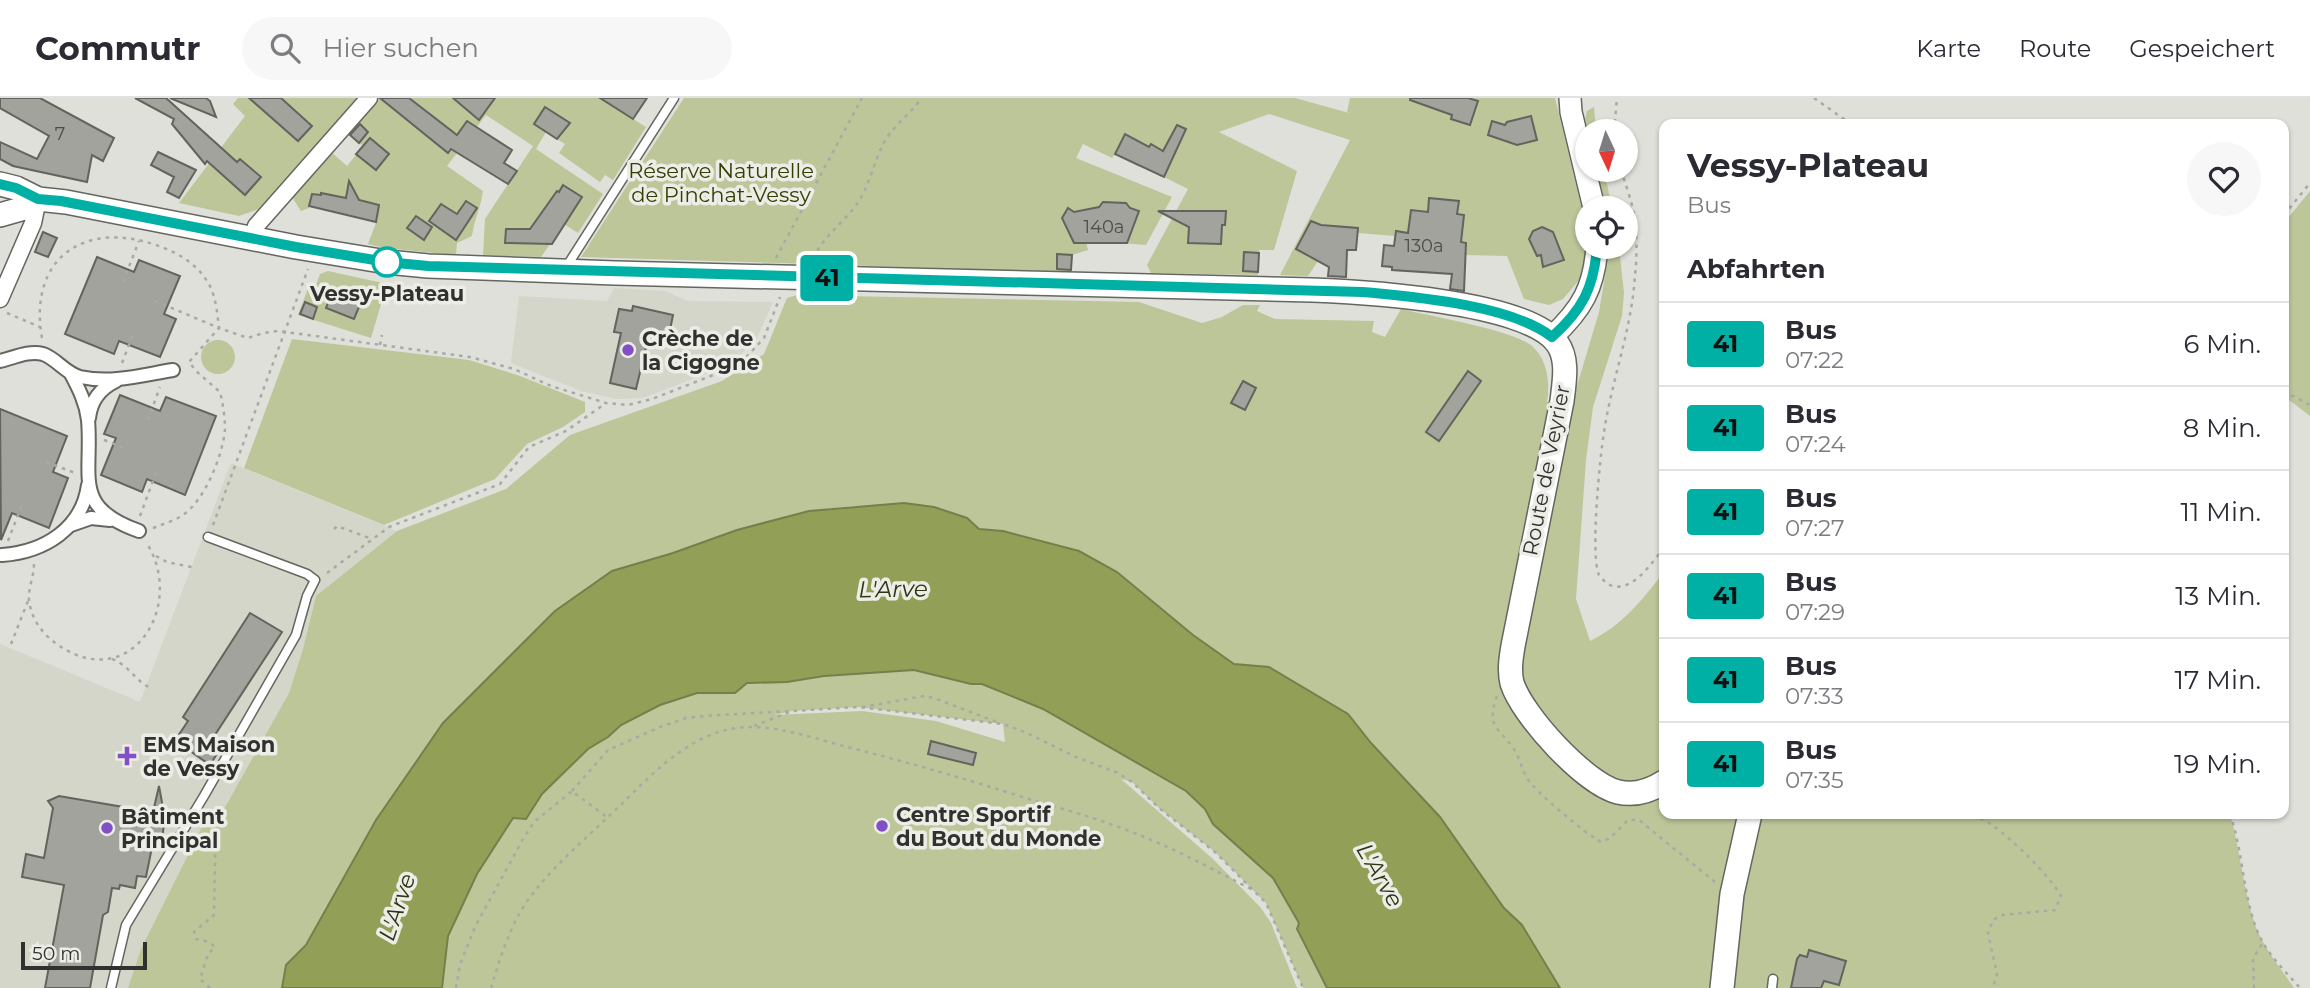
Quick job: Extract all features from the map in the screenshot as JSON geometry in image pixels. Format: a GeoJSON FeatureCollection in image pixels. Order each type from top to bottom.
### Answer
{"type":"FeatureCollection","features":[{"type":"Feature","properties":{"kind":"main road"},"geometry":{"type":"LineString","coordinates":[[0,184],[16,188],[38,199],[61,201],[351,257],[408,265],[563,271],[773,286],[1363,292],[1512,316],[1536,326],[1552,337]]}},
{"type":"Feature","properties":{"kind":"main road"},"geometry":{"type":"LineString","coordinates":[[0,215],[20,209],[38,199]]}},
{"type":"Feature","properties":{"kind":"main road","name":"Route de Veyrier"},"geometry":{"type":"LineString","coordinates":[[1552,337],[1561,350],[1563,390],[1510,662],[1513,683],[1520,700],[1545,734],[1602,786],[1631,793],[1649,790],[1659,785]]}},
{"type":"Feature","properties":{"kind":"main road"},"geometry":{"type":"LineString","coordinates":[[1722,988],[1732,894],[1749,819]]}},
{"type":"Feature","properties":{"kind":"street"},"geometry":{"type":"LineString","coordinates":[[252,239],[256,226],[369,98]]}},
{"type":"Feature","properties":{"kind":"street"},"geometry":{"type":"LineString","coordinates":[[1570,98],[1591,196]]}},
{"type":"Feature","properties":{"kind":"street"},"geometry":{"type":"LineString","coordinates":[[0,299],[33,223],[38,199]]}},
{"type":"Feature","properties":{"kind":"street"},"geometry":{"type":"LineString","coordinates":[[1552,337],[1574,316],[1585,298],[1593,279],[1596,259]]}},
{"type":"Feature","properties":{"kind":"street"},"geometry":{"type":"LineString","coordinates":[[0,361],[25,354],[45,355],[71,374],[92,379],[118,379],[170,370]]}},
{"type":"Feature","properties":{"kind":"street"},"geometry":{"type":"LineString","coordinates":[[71,374],[83,398],[88,428]]}},
{"type":"Feature","properties":{"kind":"street"},"geometry":{"type":"LineString","coordinates":[[71,525],[83,506],[88,479],[89,411],[101,390],[118,379]]}},
{"type":"Feature","properties":{"kind":"street"},"geometry":{"type":"LineString","coordinates":[[88,479],[96,504],[114,521]]}},
{"type":"Feature","properties":{"kind":"street"},"geometry":{"type":"LineString","coordinates":[[2,555],[27,552],[43,546],[71,525],[91,518],[114,521],[137,531]]}},
{"type":"Feature","properties":{"kind":"lane"},"geometry":{"type":"LineString","coordinates":[[563,271],[674,98]]}},
{"type":"Feature","properties":{"kind":"lane"},"geometry":{"type":"LineString","coordinates":[[111,988],[126,925],[296,635],[307,596],[315,580],[307,574],[208,537]]}},
{"type":"Feature","properties":{"kind":"path"},"geometry":{"type":"LineString","coordinates":[[155,301],[248,338],[270,331],[285,332],[470,357],[514,369],[551,386],[606,404],[628,405],[652,400],[739,365],[764,338],[780,300],[773,286],[862,98]]}},
{"type":"Feature","properties":{"kind":"path"},"geometry":{"type":"LineString","coordinates":[[809,265],[819,245],[861,197],[885,141],[921,98]]}},
{"type":"Feature","properties":{"kind":"path"},"geometry":{"type":"LineString","coordinates":[[1616,119],[1617,98]]}},
{"type":"Feature","properties":{"kind":"path"},"geometry":{"type":"LineString","coordinates":[[1814,98],[1844,119]]}},
{"type":"Feature","properties":{"kind":"path"},"geometry":{"type":"LineString","coordinates":[[1624,182],[1635,219],[1636,272],[1631,314],[1604,431],[1596,553],[1599,576],[1606,583],[1617,587],[1626,586],[1634,582],[1659,554]]}},
{"type":"Feature","properties":{"kind":"path"},"geometry":{"type":"LineString","coordinates":[[2289,209],[2310,183]]}},
{"type":"Feature","properties":{"kind":"path"},"geometry":{"type":"LineString","coordinates":[[45,355],[40,327],[43,286],[54,265],[68,249],[102,239],[139,240],[180,256],[200,272],[213,295],[219,328]]}},
{"type":"Feature","properties":{"kind":"path"},"geometry":{"type":"LineString","coordinates":[[122,282],[139,240]]}},
{"type":"Feature","properties":{"kind":"path"},"geometry":{"type":"LineString","coordinates":[[208,537],[309,265]]}},
{"type":"Feature","properties":{"kind":"path"},"geometry":{"type":"LineString","coordinates":[[0,310],[40,327]]}},
{"type":"Feature","properties":{"kind":"path"},"geometry":{"type":"LineString","coordinates":[[137,531],[169,522],[190,509],[200,498],[213,470],[225,432],[223,404],[217,387],[189,362],[219,328]]}},
{"type":"Feature","properties":{"kind":"path"},"geometry":{"type":"LineString","coordinates":[[118,379],[134,332]]}},
{"type":"Feature","properties":{"kind":"path"},"geometry":{"type":"LineString","coordinates":[[380,345],[382,335]]}},
{"type":"Feature","properties":{"kind":"path"},"geometry":{"type":"LineString","coordinates":[[148,420],[170,370]]}},
{"type":"Feature","properties":{"kind":"path"},"geometry":{"type":"LineString","coordinates":[[2289,394],[2310,405]]}},
{"type":"Feature","properties":{"kind":"path"},"geometry":{"type":"LineString","coordinates":[[315,580],[389,527],[500,484],[529,447],[566,431],[606,404]]}},
{"type":"Feature","properties":{"kind":"path"},"geometry":{"type":"LineString","coordinates":[[88,428],[127,449]]}},
{"type":"Feature","properties":{"kind":"path"},"geometry":{"type":"LineString","coordinates":[[46,462],[88,479]]}},
{"type":"Feature","properties":{"kind":"path"},"geometry":{"type":"LineString","coordinates":[[137,531],[157,470]]}},
{"type":"Feature","properties":{"kind":"path"},"geometry":{"type":"LineString","coordinates":[[2,555],[23,502]]}},
{"type":"Feature","properties":{"kind":"path"},"geometry":{"type":"LineString","coordinates":[[334,530],[337,526],[373,540]]}},
{"type":"Feature","properties":{"kind":"path"},"geometry":{"type":"LineString","coordinates":[[110,659],[121,656],[148,635],[160,593],[160,574],[153,554],[137,531]]}},
{"type":"Feature","properties":{"kind":"path"},"geometry":{"type":"LineString","coordinates":[[11,643],[29,599],[34,565],[27,552]]}},
{"type":"Feature","properties":{"kind":"path"},"geometry":{"type":"LineString","coordinates":[[153,554],[167,562],[196,568]]}},
{"type":"Feature","properties":{"kind":"path"},"geometry":{"type":"LineString","coordinates":[[29,599],[36,622],[54,642],[80,656],[110,659],[122,664],[151,688]]}},
{"type":"Feature","properties":{"kind":"path"},"geometry":{"type":"LineString","coordinates":[[456,988],[460,964],[475,927],[523,839],[534,822],[572,791],[608,750],[660,727],[686,719],[858,707],[925,696],[1027,733],[1076,757],[1118,773],[1132,782],[1159,808],[1215,852],[1266,903],[1303,988]]}},
{"type":"Feature","properties":{"kind":"path"},"geometry":{"type":"LineString","coordinates":[[858,707],[1003,724]]}},
{"type":"Feature","properties":{"kind":"path"},"geometry":{"type":"LineString","coordinates":[[491,988],[510,934],[529,899],[574,847],[653,773],[675,756],[721,731],[751,727],[792,710]]}},
{"type":"Feature","properties":{"kind":"path"},"geometry":{"type":"LineString","coordinates":[[751,727],[785,732],[898,760],[1107,822],[1173,849],[1253,890]]}},
{"type":"Feature","properties":{"kind":"path"},"geometry":{"type":"LineString","coordinates":[[572,791],[608,818]]}},
{"type":"Feature","properties":{"kind":"path"},"geometry":{"type":"LineString","coordinates":[[210,988],[200,979],[208,954],[215,947],[209,942],[196,939],[194,932],[214,915],[216,813]]}},
{"type":"Feature","properties":{"kind":"path"},"geometry":{"type":"LineString","coordinates":[[1982,819],[1991,824],[2054,883],[2061,896],[2055,910],[2002,915],[1993,920],[1988,933],[1997,974],[1993,988]]}},
{"type":"Feature","properties":{"kind":"path"},"geometry":{"type":"LineString","coordinates":[[2231,819],[2254,920],[2263,942],[2300,988]]}},
{"type":"Feature","properties":{"kind":"path"},"geometry":{"type":"LineString","coordinates":[[2254,988],[2253,959],[2263,942]]}},
{"type":"Feature","properties":{"kind":"shaded area","name":"Crèche de la Cigogne"},"geometry":{"type":"Polygon","coordinates":[[[614,288],[665,291],[688,301],[773,302],[757,338],[731,364],[643,398],[616,399],[581,391],[511,363],[519,296],[607,301],[614,288]]]}},
{"type":"Feature","properties":{"kind":"shaded area","name":"EMS Maison de Vessy"},"geometry":{"type":"Polygon","coordinates":[[[231,463],[397,531],[316,596],[289,693],[141,949],[128,988],[0,988],[0,644],[140,702],[231,463]]]}},
{"type":"Feature","properties":{"kind":"green space"},"geometry":{"type":"Polygon","coordinates":[[[238,98],[357,98],[259,209],[239,216],[179,203],[245,116],[233,104],[238,98]]]}},
{"type":"Feature","properties":{"kind":"green space"},"geometry":{"type":"Polygon","coordinates":[[[377,98],[647,98],[633,119],[646,127],[613,180],[605,175],[600,182],[559,153],[565,144],[546,132],[536,149],[603,194],[578,233],[564,224],[541,257],[483,255],[485,219],[533,146],[486,115],[447,166],[483,191],[472,236],[457,243],[456,255],[385,248],[368,244],[377,220],[379,205],[322,193],[312,194],[309,208],[301,211],[292,197],[331,152],[347,166],[363,146],[347,133],[377,98]]]}},
{"type":"Feature","properties":{"kind":"green space","name":"Réserve Naturelle de Pinchat-Vessy"},"geometry":{"type":"Polygon","coordinates":[[[684,98],[1295,98],[1349,113],[1350,98],[1555,98],[1579,196],[1575,196],[1575,259],[1586,259],[1585,273],[1563,299],[1549,305],[1524,299],[1507,256],[1466,255],[1466,243],[1461,242],[1457,215],[1459,201],[1429,198],[1428,212],[1411,210],[1408,233],[1396,231],[1395,236],[1358,233],[1356,250],[1327,247],[1308,276],[1280,275],[1350,140],[1269,114],[1219,132],[1297,171],[1274,250],[1259,250],[1258,275],[1151,273],[1147,265],[1188,189],[1115,154],[1112,158],[1083,144],[1076,158],[1172,197],[1146,245],[1120,243],[1121,225],[1084,233],[1088,250],[1072,255],[1071,272],[581,257],[684,98]]]}},
{"type":"Feature","properties":{"kind":"green space"},"geometry":{"type":"Polygon","coordinates":[[[1594,107],[1595,119],[1585,119],[1587,111],[1594,107]]]}},
{"type":"Feature","properties":{"kind":"green space"},"geometry":{"type":"Polygon","coordinates":[[[1600,182],[1607,182],[1609,196],[1603,196],[1600,182]]]}},
{"type":"Feature","properties":{"kind":"green space"},"geometry":{"type":"Polygon","coordinates":[[[2310,191],[2310,416],[2289,400],[2289,217],[2310,191]]]}},
{"type":"Feature","properties":{"kind":"green space"},"geometry":{"type":"Polygon","coordinates":[[[1608,259],[1620,259],[1624,293],[1622,316],[1593,407],[1586,460],[1576,599],[1590,641],[1622,620],[1659,578],[1659,819],[2231,819],[2257,931],[2294,988],[1560,988],[1522,925],[1504,908],[1440,817],[1371,743],[1348,714],[1270,667],[1234,664],[1045,542],[1003,531],[979,529],[967,518],[934,507],[854,506],[809,511],[737,530],[612,571],[555,611],[443,723],[376,820],[306,946],[286,965],[282,988],[128,988],[141,949],[210,811],[224,809],[289,693],[316,596],[397,531],[506,489],[570,435],[722,381],[764,354],[787,298],[797,295],[1139,302],[1202,323],[1222,317],[1243,305],[1260,305],[1257,311],[1275,319],[1374,321],[1372,332],[1385,337],[1401,309],[1490,329],[1522,340],[1532,346],[1545,365],[1548,380],[1547,402],[1572,403],[1599,312],[1608,259]]]}},
{"type":"Feature","properties":{"kind":"green space"},"geometry":{"type":"Polygon","coordinates":[[[328,271],[387,284],[371,338],[298,315],[310,283],[316,285],[320,274],[328,271]]]}},
{"type":"Feature","properties":{"kind":"green space"},"geometry":{"type":"Polygon","coordinates":[[[292,339],[469,360],[520,376],[585,402],[585,412],[563,427],[527,444],[495,479],[384,525],[244,468],[292,339]]]}},
{"type":"Feature","properties":{"kind":"green space"},"geometry":{"type":"Polygon","coordinates":[[[218,340],[230,345],[235,357],[230,369],[218,374],[206,369],[201,357],[206,345],[218,340]]]}},
{"type":"Feature","properties":{"kind":"green space","name":"Centre Sportif du Bout du Monde"},"geometry":{"type":"Polygon","coordinates":[[[914,670],[971,684],[982,684],[1043,708],[1186,791],[1205,809],[1213,824],[1273,878],[1299,923],[1297,930],[1327,988],[1303,988],[1266,903],[1215,852],[1159,808],[1132,782],[1121,779],[1213,859],[1261,908],[1271,923],[1297,988],[442,988],[447,938],[469,888],[486,859],[513,818],[526,819],[542,794],[588,749],[621,725],[660,705],[697,693],[735,693],[746,683],[787,682],[824,676],[914,670]],[[858,707],[792,711],[774,715],[862,711],[936,721],[1005,742],[1003,724],[858,707]]]}},
{"type":"Feature","properties":{"kind":"water","name":"L'Arve"},"geometry":{"type":"Polygon","coordinates":[[[904,503],[934,507],[967,518],[979,529],[1003,531],[1079,551],[1117,572],[1193,635],[1234,664],[1269,667],[1348,714],[1371,743],[1440,817],[1504,908],[1522,925],[1560,988],[1327,988],[1297,929],[1299,923],[1273,878],[1213,824],[1205,809],[1186,791],[1043,709],[982,684],[971,684],[914,670],[824,676],[787,682],[747,683],[735,693],[697,693],[660,705],[621,725],[588,749],[542,794],[526,819],[513,818],[477,874],[448,936],[442,988],[282,988],[286,965],[306,945],[376,820],[443,723],[555,611],[612,571],[737,530],[809,511],[904,503]]]}},
{"type":"Feature","properties":{"kind":"building"},"geometry":{"type":"Polygon","coordinates":[[[0,98],[40,98],[114,138],[103,161],[92,155],[87,182],[13,166],[0,159],[0,142],[37,159],[49,136],[0,108],[0,98]]]}},
{"type":"Feature","properties":{"kind":"building"},"geometry":{"type":"Polygon","coordinates":[[[135,98],[166,98],[237,162],[240,159],[261,177],[245,195],[207,161],[205,164],[172,124],[174,119],[135,98]]]}},
{"type":"Feature","properties":{"kind":"building"},"geometry":{"type":"Polygon","coordinates":[[[170,98],[206,98],[210,101],[216,117],[170,98]]]}},
{"type":"Feature","properties":{"kind":"building"},"geometry":{"type":"Polygon","coordinates":[[[249,98],[281,98],[312,126],[298,141],[249,98]]]}},
{"type":"Feature","properties":{"kind":"building"},"geometry":{"type":"Polygon","coordinates":[[[380,98],[409,98],[457,135],[467,121],[512,150],[504,163],[517,171],[508,184],[451,149],[448,153],[380,98]]]}},
{"type":"Feature","properties":{"kind":"building"},"geometry":{"type":"Polygon","coordinates":[[[453,98],[495,98],[479,120],[453,98]]]}},
{"type":"Feature","properties":{"kind":"building"},"geometry":{"type":"Polygon","coordinates":[[[600,98],[647,98],[633,119],[600,98]]]}},
{"type":"Feature","properties":{"kind":"building"},"geometry":{"type":"Polygon","coordinates":[[[1410,98],[1468,98],[1478,101],[1470,125],[1451,119],[1452,115],[1410,98]]]}},
{"type":"Feature","properties":{"kind":"building"},"geometry":{"type":"Polygon","coordinates":[[[545,107],[570,123],[557,139],[534,124],[545,107]]]}},
{"type":"Feature","properties":{"kind":"building"},"geometry":{"type":"Polygon","coordinates":[[[1531,116],[1537,140],[1517,145],[1488,135],[1492,121],[1505,125],[1507,122],[1531,116]]]}},
{"type":"Feature","properties":{"kind":"building"},"geometry":{"type":"Polygon","coordinates":[[[360,124],[368,132],[359,143],[350,135],[360,124]]]}},
{"type":"Feature","properties":{"kind":"building"},"geometry":{"type":"Polygon","coordinates":[[[1177,125],[1186,129],[1164,177],[1115,154],[1125,134],[1163,151],[1177,125]]]}},
{"type":"Feature","properties":{"kind":"building"},"geometry":{"type":"Polygon","coordinates":[[[370,138],[389,154],[376,170],[356,154],[370,138]]]}},
{"type":"Feature","properties":{"kind":"building"},"geometry":{"type":"Polygon","coordinates":[[[158,152],[196,170],[179,198],[167,192],[174,177],[151,165],[158,152]]]}},
{"type":"Feature","properties":{"kind":"building"},"geometry":{"type":"Polygon","coordinates":[[[349,181],[359,200],[379,205],[376,222],[309,206],[312,194],[346,198],[349,181]]]}},
{"type":"Feature","properties":{"kind":"building"},"geometry":{"type":"Polygon","coordinates":[[[563,185],[582,197],[552,244],[505,243],[506,229],[530,229],[563,185]]]}},
{"type":"Feature","properties":{"kind":"building"},"geometry":{"type":"Polygon","coordinates":[[[1429,198],[1459,201],[1457,214],[1464,215],[1461,242],[1466,243],[1464,291],[1450,289],[1452,274],[1392,270],[1392,267],[1382,266],[1384,245],[1394,246],[1396,231],[1408,233],[1411,210],[1428,212],[1429,198]]]}},
{"type":"Feature","properties":{"kind":"building"},"geometry":{"type":"Polygon","coordinates":[[[466,201],[477,208],[456,240],[429,221],[441,204],[457,214],[466,201]]]}},
{"type":"Feature","properties":{"kind":"building"},"geometry":{"type":"Polygon","coordinates":[[[1103,202],[1126,203],[1130,208],[1139,211],[1127,243],[1074,243],[1062,218],[1068,208],[1074,212],[1099,207],[1103,202]]]}},
{"type":"Feature","properties":{"kind":"building"},"geometry":{"type":"Polygon","coordinates":[[[1158,211],[1226,211],[1221,244],[1188,243],[1189,227],[1158,211]]]}},
{"type":"Feature","properties":{"kind":"building"},"geometry":{"type":"Polygon","coordinates":[[[416,216],[432,227],[424,240],[407,228],[416,216]]]}},
{"type":"Feature","properties":{"kind":"building"},"geometry":{"type":"Polygon","coordinates":[[[1311,221],[1321,225],[1358,228],[1356,250],[1347,250],[1346,277],[1328,276],[1329,267],[1296,249],[1311,221]]]}},
{"type":"Feature","properties":{"kind":"building"},"geometry":{"type":"Polygon","coordinates":[[[1542,227],[1553,232],[1564,260],[1543,267],[1541,255],[1537,256],[1529,239],[1533,231],[1542,227]]]}},
{"type":"Feature","properties":{"kind":"building"},"geometry":{"type":"Polygon","coordinates":[[[43,232],[57,238],[48,257],[35,252],[43,232]]]}},
{"type":"Feature","properties":{"kind":"building"},"geometry":{"type":"Polygon","coordinates":[[[1244,252],[1259,253],[1258,272],[1243,271],[1244,252]]]}},
{"type":"Feature","properties":{"kind":"building"},"geometry":{"type":"Polygon","coordinates":[[[1057,254],[1072,255],[1071,270],[1057,269],[1057,254]]]}},
{"type":"Feature","properties":{"kind":"building"},"geometry":{"type":"Polygon","coordinates":[[[97,257],[134,272],[139,260],[180,276],[164,314],[176,319],[160,357],[119,341],[114,354],[65,334],[97,257]]]}},
{"type":"Feature","properties":{"kind":"building"},"geometry":{"type":"Polygon","coordinates":[[[332,292],[361,302],[354,319],[326,308],[332,292]]]}},
{"type":"Feature","properties":{"kind":"building"},"geometry":{"type":"Polygon","coordinates":[[[305,302],[317,307],[313,319],[300,314],[305,302]]]}},
{"type":"Feature","properties":{"kind":"building"},"geometry":{"type":"Polygon","coordinates":[[[633,306],[673,315],[668,340],[649,335],[636,389],[610,383],[621,333],[614,332],[619,309],[632,311],[633,306]]]}},
{"type":"Feature","properties":{"kind":"building"},"geometry":{"type":"Polygon","coordinates":[[[1468,371],[1481,381],[1439,441],[1426,432],[1468,371]]]}},
{"type":"Feature","properties":{"kind":"building"},"geometry":{"type":"Polygon","coordinates":[[[1243,381],[1256,388],[1245,410],[1231,403],[1243,381]]]}},
{"type":"Feature","properties":{"kind":"building"},"geometry":{"type":"Polygon","coordinates":[[[120,395],[160,411],[166,397],[216,416],[185,495],[147,479],[142,492],[101,475],[116,438],[104,434],[120,395]]]}},
{"type":"Feature","properties":{"kind":"building"},"geometry":{"type":"Polygon","coordinates":[[[0,409],[67,436],[53,472],[68,478],[49,528],[12,513],[1,540],[0,409]]]}},
{"type":"Feature","properties":{"kind":"building"},"geometry":{"type":"Polygon","coordinates":[[[250,613],[282,632],[213,738],[223,744],[210,765],[190,751],[188,754],[172,745],[188,721],[183,717],[250,613]]]}},
{"type":"Feature","properties":{"kind":"building"},"geometry":{"type":"Polygon","coordinates":[[[931,741],[976,753],[973,765],[928,754],[931,741]]]}},
{"type":"Feature","properties":{"kind":"building"},"geometry":{"type":"Polygon","coordinates":[[[159,786],[165,819],[162,838],[154,837],[146,877],[137,876],[135,888],[120,885],[119,889],[112,888],[108,912],[103,915],[90,988],[45,988],[64,885],[22,877],[26,854],[44,858],[53,808],[48,801],[59,796],[153,812],[159,786]]]}},
{"type":"Feature","properties":{"kind":"building"},"geometry":{"type":"Polygon","coordinates":[[[1809,950],[1846,961],[1839,985],[1824,981],[1821,988],[1791,988],[1797,959],[1800,955],[1807,957],[1809,950]]]}},
{"type":"Feature","properties":{"kind":"bus line","name":"41"},"geometry":{"type":"LineString","coordinates":[[0,184],[16,188],[38,199],[61,201],[351,257],[408,265],[1363,292],[1512,316],[1536,326],[1552,337],[1580,307],[1593,279],[1596,259]]}},
{"type":"Feature","properties":{"kind":"place","name":"Vessy-Plateau"},"geometry":{"type":"Point","coordinates":[387,262]}},
{"type":"Feature","properties":{"kind":"place","name":"Crèche de la Cigogne"},"geometry":{"type":"Point","coordinates":[628,350]}},
{"type":"Feature","properties":{"kind":"place","name":"EMS Maison de Vessy"},"geometry":{"type":"Point","coordinates":[127,756]}},
{"type":"Feature","properties":{"kind":"place","name":"Centre Sportif du Bout du Monde"},"geometry":{"type":"Point","coordinates":[882,826]}},
{"type":"Feature","properties":{"kind":"place","name":"Bâtiment Principal"},"geometry":{"type":"Point","coordinates":[107,828]}}]}
